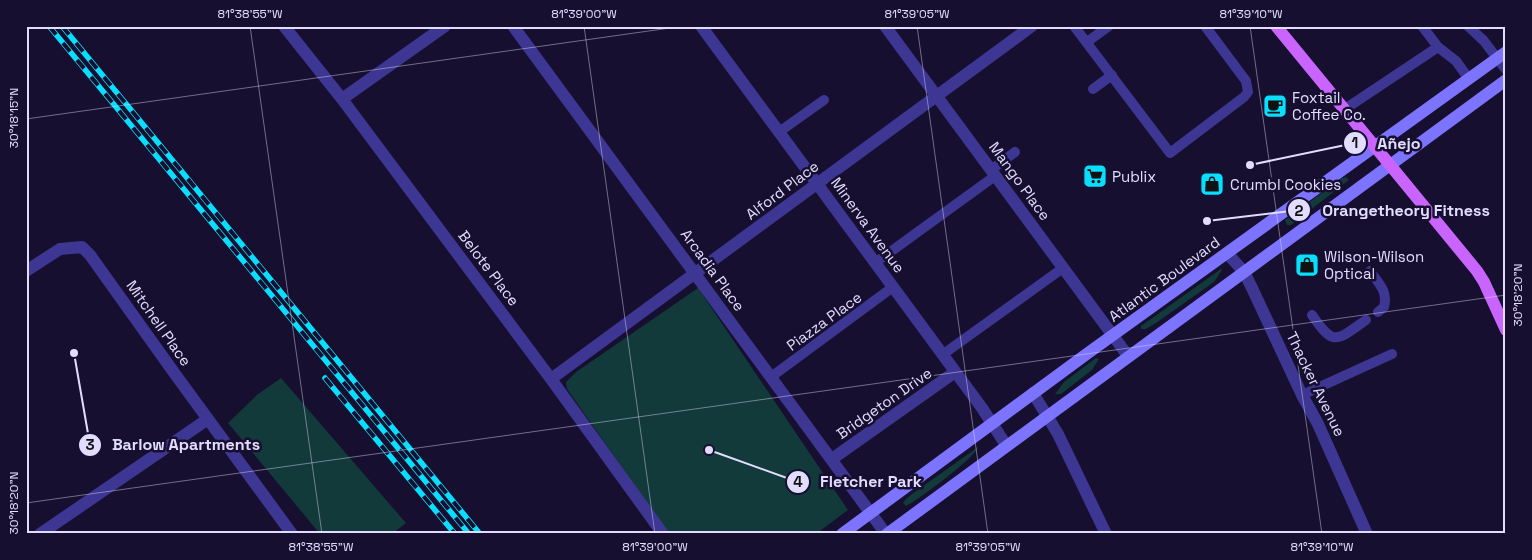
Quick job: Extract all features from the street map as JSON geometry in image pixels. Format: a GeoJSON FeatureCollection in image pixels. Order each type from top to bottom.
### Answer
{"type":"FeatureCollection","features":[{"type":"Feature","properties":{"kind":"main road"},"geometry":{"type":"LineString","coordinates":[[1276,26],[1477,271],[1506,330]]}},
{"type":"Feature","properties":{"kind":"main road","name":"Atlantic Boulevard"},"geometry":{"type":"LineString","coordinates":[[842,534],[1501,55]]}},
{"type":"Feature","properties":{"kind":"main road"},"geometry":{"type":"LineString","coordinates":[[886,534],[1506,80]]}},
{"type":"Feature","properties":{"kind":"street","name":"Belote Place"},"geometry":{"type":"LineString","coordinates":[[284,26],[342,99],[551,379],[663,534]]}},
{"type":"Feature","properties":{"kind":"street"},"geometry":{"type":"LineString","coordinates":[[342,99],[445,26]]}},
{"type":"Feature","properties":{"kind":"street","name":"Arcadia Place"},"geometry":{"type":"LineString","coordinates":[[513,26],[886,534]]}},
{"type":"Feature","properties":{"kind":"street","name":"Minerva Avenue"},"geometry":{"type":"LineString","coordinates":[[701,26],[875,262],[1006,445]]}},
{"type":"Feature","properties":{"kind":"street","name":"Mango Place"},"geometry":{"type":"LineString","coordinates":[[885,26],[1128,356]]}},
{"type":"Feature","properties":{"kind":"street","name":"Alford Place"},"geometry":{"type":"LineString","coordinates":[[551,379],[1032,26]]}},
{"type":"Feature","properties":{"kind":"street","name":"Mitchell Place"},"geometry":{"type":"LineString","coordinates":[[26,271],[60,249],[82,247],[90,254],[292,534]]}},
{"type":"Feature","properties":{"kind":"street","name":"Thacker Avenue"},"geometry":{"type":"LineString","coordinates":[[1227,253],[1244,272],[1302,395],[1318,424],[1367,534]]}},
{"type":"Feature","properties":{"kind":"street","name":"Bridgeton Drive"},"geometry":{"type":"LineString","coordinates":[[832,460],[955,372]]}},
{"type":"Feature","properties":{"kind":"street"},"geometry":{"type":"LineString","coordinates":[[1034,393],[1048,414],[1106,534]]}},
{"type":"Feature","properties":{"kind":"street"},"geometry":{"type":"LineString","coordinates":[[40,534],[208,419]]}},
{"type":"Feature","properties":{"kind":"lane"},"geometry":{"type":"LineString","coordinates":[[1074,26],[1170,152],[1244,98],[1248,92],[1246,82],[1205,26]]}},
{"type":"Feature","properties":{"kind":"lane"},"geometry":{"type":"LineString","coordinates":[[1087,42],[1109,26]]}},
{"type":"Feature","properties":{"kind":"lane"},"geometry":{"type":"LineString","coordinates":[[1422,26],[1438,47],[1456,61],[1469,79]]}},
{"type":"Feature","properties":{"kind":"lane"},"geometry":{"type":"LineString","coordinates":[[1468,26],[1501,55],[1506,70]]}},
{"type":"Feature","properties":{"kind":"lane"},"geometry":{"type":"LineString","coordinates":[[1345,109],[1438,47]]}},
{"type":"Feature","properties":{"kind":"lane"},"geometry":{"type":"LineString","coordinates":[[1093,89],[1112,75]]}},
{"type":"Feature","properties":{"kind":"lane"},"geometry":{"type":"LineString","coordinates":[[779,132],[824,100]]}},
{"type":"Feature","properties":{"kind":"lane"},"geometry":{"type":"LineString","coordinates":[[875,262],[993,173],[1015,152]]}},
{"type":"Feature","properties":{"kind":"lane"},"geometry":{"type":"LineString","coordinates":[[942,355],[1063,268]]}},
{"type":"Feature","properties":{"kind":"lane"},"geometry":{"type":"LineString","coordinates":[[1370,271],[1383,289],[1386,298],[1384,307],[1378,312]]}},
{"type":"Feature","properties":{"kind":"lane","name":"Piazza Place"},"geometry":{"type":"LineString","coordinates":[[771,377],[893,287]]}},
{"type":"Feature","properties":{"kind":"lane"},"geometry":{"type":"LineString","coordinates":[[1312,315],[1325,334],[1335,338],[1343,336],[1366,320]]}},
{"type":"Feature","properties":{"kind":"lane"},"geometry":{"type":"LineString","coordinates":[[1302,395],[1392,354]]}},
{"type":"Feature","properties":{"kind":"green space"},"geometry":{"type":"Polygon","coordinates":[[[1346,177],[1349,180],[1291,225],[1287,225],[1285,220],[1346,177]]]}},
{"type":"Feature","properties":{"kind":"green space"},"geometry":{"type":"Polygon","coordinates":[[[1221,269],[1214,282],[1156,323],[1146,329],[1141,329],[1141,326],[1221,269]]]}},
{"type":"Feature","properties":{"kind":"green space"},"geometry":{"type":"Polygon","coordinates":[[[698,288],[848,510],[816,534],[669,534],[567,389],[566,382],[576,372],[698,288]]]}},
{"type":"Feature","properties":{"kind":"green space"},"geometry":{"type":"Polygon","coordinates":[[[1096,358],[1099,359],[1092,370],[1061,394],[1055,394],[1064,382],[1096,358]]]}},
{"type":"Feature","properties":{"kind":"green space"},"geometry":{"type":"Polygon","coordinates":[[[281,378],[406,523],[392,534],[320,534],[228,423],[258,394],[281,378]]]}},
{"type":"Feature","properties":{"kind":"green space"},"geometry":{"type":"Polygon","coordinates":[[[978,447],[967,460],[933,488],[906,506],[903,503],[912,494],[978,447]]]}},
{"type":"Feature","properties":{"kind":"railway"},"geometry":{"type":"LineString","coordinates":[[49,26],[469,534]]}},
{"type":"Feature","properties":{"kind":"railway"},"geometry":{"type":"LineString","coordinates":[[62,26],[480,534]]}},
{"type":"Feature","properties":{"kind":"railway"},"geometry":{"type":"LineString","coordinates":[[325,378],[455,534]]}},
{"type":"Feature","properties":{"kind":"place","name":"Foxtail Coffee Co."},"geometry":{"type":"Point","coordinates":[1275,106]}},
{"type":"Feature","properties":{"kind":"place","name":"Añejo"},"geometry":{"type":"Point","coordinates":[1250,165]}},
{"type":"Feature","properties":{"kind":"place","name":"Publix"},"geometry":{"type":"Point","coordinates":[1095,176]}},
{"type":"Feature","properties":{"kind":"place","name":"Crumbl Cookies"},"geometry":{"type":"Point","coordinates":[1212,184]}},
{"type":"Feature","properties":{"kind":"place","name":"Orangetheory Fitness"},"geometry":{"type":"Point","coordinates":[1207,221]}},
{"type":"Feature","properties":{"kind":"place","name":"Wilson-Wilson Optical"},"geometry":{"type":"Point","coordinates":[1307,265]}},
{"type":"Feature","properties":{"kind":"place","name":"Barlow Apartments"},"geometry":{"type":"Point","coordinates":[74,353]}},
{"type":"Feature","properties":{"kind":"place","name":"Fletcher Park"},"geometry":{"type":"Point","coordinates":[709,450]}}]}
